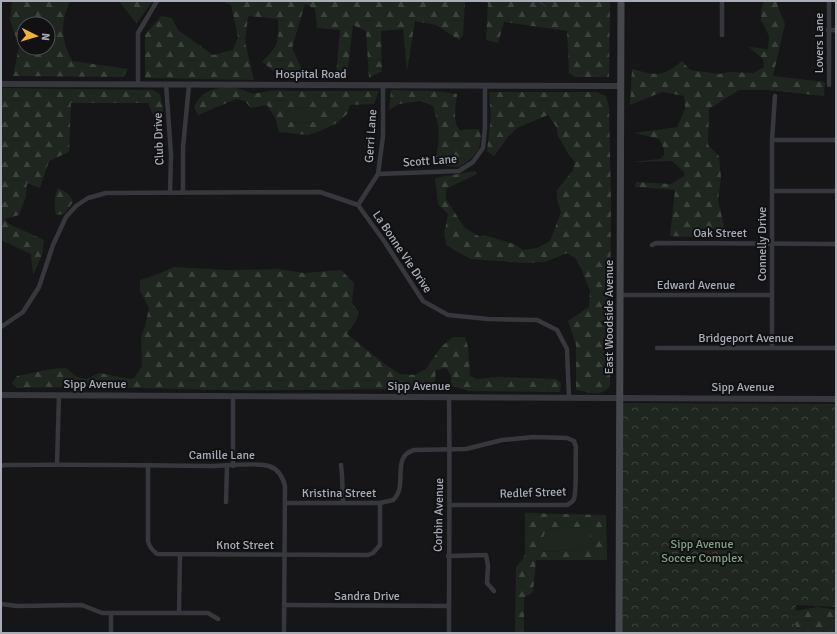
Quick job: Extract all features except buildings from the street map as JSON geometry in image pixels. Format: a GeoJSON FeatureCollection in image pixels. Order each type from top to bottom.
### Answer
{"type":"FeatureCollection","features":[{"type":"Feature","properties":{"kind":"main road","name":"East Woodside Avenue"},"geometry":{"type":"LineString","coordinates":[[619,633],[621,1]]}},
{"type":"Feature","properties":{"kind":"street"},"geometry":{"type":"LineString","coordinates":[[138,85],[138,33],[157,1]]}},
{"type":"Feature","properties":{"kind":"street"},"geometry":{"type":"LineString","coordinates":[[722,1],[722,35]]}},
{"type":"Feature","properties":{"kind":"street","name":"Lovers Lane"},"geometry":{"type":"LineString","coordinates":[[829,1],[829,85]]}},
{"type":"Feature","properties":{"kind":"street"},"geometry":{"type":"LineString","coordinates":[[828,30],[836,30]]}},
{"type":"Feature","properties":{"kind":"street","name":"Hospital Road"},"geometry":{"type":"LineString","coordinates":[[1,84],[620,86]]}},
{"type":"Feature","properties":{"kind":"street","name":"Club Drive"},"geometry":{"type":"LineString","coordinates":[[166,84],[171,155],[170,194]]}},
{"type":"Feature","properties":{"kind":"street"},"geometry":{"type":"LineString","coordinates":[[183,193],[183,146],[189,85]]}},
{"type":"Feature","properties":{"kind":"street","name":"Gerri Lane"},"geometry":{"type":"LineString","coordinates":[[358,205],[378,174],[383,136],[384,85]]}},
{"type":"Feature","properties":{"kind":"street","name":"Scott Lane"},"geometry":{"type":"LineString","coordinates":[[378,174],[459,171],[473,162],[483,148],[485,128],[485,85]]}},
{"type":"Feature","properties":{"kind":"street","name":"Connelly Drive"},"geometry":{"type":"LineString","coordinates":[[772,348],[772,140],[775,96]]}},
{"type":"Feature","properties":{"kind":"street"},"geometry":{"type":"LineString","coordinates":[[772,140],[836,140]]}},
{"type":"Feature","properties":{"kind":"street"},"geometry":{"type":"LineString","coordinates":[[772,191],[836,191]]}},
{"type":"Feature","properties":{"kind":"street","name":"La Bonne Vie Drive"},"geometry":{"type":"LineString","coordinates":[[1,327],[23,312],[39,287],[53,245],[66,217],[76,206],[88,198],[106,193],[170,194],[320,192],[358,205],[384,241],[423,301],[448,315],[488,319],[537,320],[557,330],[567,349],[569,398]]}},
{"type":"Feature","properties":{"kind":"street","name":"Oak Street"},"geometry":{"type":"LineString","coordinates":[[652,245],[656,243],[836,244]]}},
{"type":"Feature","properties":{"kind":"street","name":"Edward Avenue"},"geometry":{"type":"LineString","coordinates":[[620,295],[772,295]]}},
{"type":"Feature","properties":{"kind":"street","name":"Bridgeport Avenue"},"geometry":{"type":"LineString","coordinates":[[657,348],[836,348]]}},
{"type":"Feature","properties":{"kind":"street","name":"Sipp Avenue"},"geometry":{"type":"LineString","coordinates":[[1,395],[836,399]]}},
{"type":"Feature","properties":{"kind":"street"},"geometry":{"type":"LineString","coordinates":[[57,464],[59,395]]}},
{"type":"Feature","properties":{"kind":"street"},"geometry":{"type":"LineString","coordinates":[[234,396],[234,466]]}},
{"type":"Feature","properties":{"kind":"street","name":"Corbin Avenue"},"geometry":{"type":"LineString","coordinates":[[449,397],[449,633]]}},
{"type":"Feature","properties":{"kind":"street","name":"Redlef Street"},"geometry":{"type":"LineString","coordinates":[[450,450],[466,449],[502,440],[534,437],[567,438],[574,441],[576,447],[574,497],[573,501],[567,505],[450,505]]}},
{"type":"Feature","properties":{"kind":"street","name":"Kristina Street"},"geometry":{"type":"LineString","coordinates":[[285,503],[380,503],[393,500],[397,496],[401,486],[401,461],[403,456],[414,450],[450,450]]}},
{"type":"Feature","properties":{"kind":"street","name":"Camille Lane"},"geometry":{"type":"LineString","coordinates":[[1,466],[57,464],[262,465],[269,466],[276,470],[285,486],[284,633]]}},
{"type":"Feature","properties":{"kind":"street","name":"Knot Street"},"geometry":{"type":"LineString","coordinates":[[148,465],[149,546],[152,551],[157,554],[368,555],[377,549],[381,541],[380,503]]}},
{"type":"Feature","properties":{"kind":"street"},"geometry":{"type":"LineString","coordinates":[[341,465],[343,502]]}},
{"type":"Feature","properties":{"kind":"street"},"geometry":{"type":"LineString","coordinates":[[226,502],[227,466]]}},
{"type":"Feature","properties":{"kind":"street"},"geometry":{"type":"LineString","coordinates":[[179,613],[180,554]]}},
{"type":"Feature","properties":{"kind":"street"},"geometry":{"type":"LineString","coordinates":[[448,556],[486,555],[488,566],[487,583],[494,591]]}},
{"type":"Feature","properties":{"kind":"street"},"geometry":{"type":"LineString","coordinates":[[1,604],[17,606],[82,605],[102,613],[208,613],[218,619]]}},
{"type":"Feature","properties":{"kind":"street","name":"Sandra Drive"},"geometry":{"type":"LineString","coordinates":[[284,605],[449,606]]}},
{"type":"Feature","properties":{"kind":"street"},"geometry":{"type":"LineString","coordinates":[[111,613],[111,633]]}},
{"type":"Feature","properties":{"kind":"green space"},"geometry":{"type":"Polygon","coordinates":[[[12,1],[70,1],[63,24],[63,31],[68,53],[72,61],[128,69],[123,77],[13,76],[17,56],[56,56],[56,16],[16,16],[16,38],[10,20],[12,1]]]}},
{"type":"Feature","properties":{"kind":"green space"},"geometry":{"type":"Polygon","coordinates":[[[119,1],[153,1],[136,23],[119,1]]]}},
{"type":"Feature","properties":{"kind":"green space"},"geometry":{"type":"Polygon","coordinates":[[[223,1],[465,1],[463,35],[459,40],[436,25],[415,21],[407,71],[403,29],[381,31],[382,71],[369,78],[366,31],[353,25],[347,76],[336,75],[340,30],[317,28],[315,9],[305,4],[292,48],[305,76],[284,79],[262,62],[277,43],[278,19],[248,16],[245,42],[254,80],[145,78],[145,35],[161,16],[172,18],[178,30],[213,55],[233,50],[238,37],[231,5],[223,1]]]}},
{"type":"Feature","properties":{"kind":"green space"},"geometry":{"type":"Polygon","coordinates":[[[480,1],[610,1],[609,77],[575,77],[569,73],[567,31],[504,22],[498,43],[486,40],[488,3],[480,1]]]}},
{"type":"Feature","properties":{"kind":"green space"},"geometry":{"type":"Polygon","coordinates":[[[764,1],[777,1],[785,24],[773,76],[825,82],[824,96],[767,90],[739,90],[709,109],[708,145],[719,156],[721,178],[718,200],[727,239],[670,236],[675,190],[635,187],[636,182],[671,184],[684,176],[684,172],[672,161],[632,162],[660,159],[664,155],[664,149],[659,139],[634,133],[677,127],[685,109],[684,96],[662,92],[630,105],[632,69],[659,74],[669,70],[682,61],[690,70],[719,74],[730,72],[753,73],[764,67],[763,59],[749,47],[768,49],[769,36],[761,20],[761,10],[764,1]]]}},
{"type":"Feature","properties":{"kind":"green space"},"geometry":{"type":"Polygon","coordinates":[[[230,86],[253,94],[276,90],[379,91],[374,104],[350,105],[347,114],[337,123],[308,135],[279,132],[275,117],[267,105],[251,108],[245,101],[236,99],[198,115],[194,107],[201,97],[209,91],[230,86]],[[311,107],[286,111],[287,121],[300,123],[317,121],[321,119],[311,107]]]}},
{"type":"Feature","properties":{"kind":"green space"},"geometry":{"type":"Polygon","coordinates":[[[1,88],[153,90],[160,94],[163,107],[163,123],[157,124],[148,103],[71,103],[69,152],[49,161],[40,188],[27,183],[26,196],[19,215],[5,219],[9,224],[44,240],[42,255],[33,275],[31,254],[1,240],[1,88]]]}},
{"type":"Feature","properties":{"kind":"green space"},"geometry":{"type":"Polygon","coordinates":[[[391,90],[436,91],[457,94],[455,118],[458,127],[460,130],[479,129],[481,136],[479,149],[471,159],[459,167],[442,165],[436,159],[439,132],[433,106],[421,101],[399,104],[389,110],[391,90]]]}},
{"type":"Feature","properties":{"kind":"green space"},"geometry":{"type":"Polygon","coordinates":[[[489,92],[597,92],[606,96],[609,107],[611,200],[610,386],[603,392],[590,393],[576,390],[576,345],[568,321],[589,307],[590,291],[576,259],[567,253],[545,262],[523,263],[471,259],[447,245],[444,235],[448,214],[438,204],[435,178],[475,171],[477,174],[446,189],[446,199],[464,227],[480,237],[484,235],[514,244],[523,250],[537,248],[550,241],[561,212],[557,199],[557,190],[573,170],[575,162],[558,136],[557,128],[548,115],[517,128],[508,137],[494,156],[487,151],[491,116],[489,92]]]}},
{"type":"Feature","properties":{"kind":"green space"},"geometry":{"type":"Polygon","coordinates":[[[311,107],[322,119],[305,123],[287,121],[286,111],[311,107]]]}},
{"type":"Feature","properties":{"kind":"green space"},"geometry":{"type":"Polygon","coordinates":[[[58,188],[71,197],[73,202],[64,214],[56,215],[55,202],[58,188]]]}},
{"type":"Feature","properties":{"kind":"green space"},"geometry":{"type":"Polygon","coordinates":[[[174,267],[227,270],[278,269],[304,273],[341,270],[354,283],[352,303],[359,312],[356,321],[347,334],[386,365],[400,374],[415,375],[426,369],[441,347],[453,337],[465,337],[468,347],[470,376],[477,379],[498,377],[556,379],[561,383],[560,392],[470,391],[451,386],[451,375],[446,368],[436,370],[434,390],[253,390],[96,387],[17,388],[12,383],[17,376],[51,369],[66,368],[77,377],[87,379],[99,373],[131,379],[135,377],[142,366],[141,337],[149,308],[140,291],[140,280],[174,267]]]}},
{"type":"Feature","properties":{"kind":"green space","name":"Sipp Avenue Soccer Complex"},"geometry":{"type":"Polygon","coordinates":[[[622,403],[836,404],[836,607],[796,605],[796,633],[622,633],[622,403]]]}},
{"type":"Feature","properties":{"kind":"green space"},"geometry":{"type":"Polygon","coordinates":[[[525,513],[606,515],[607,560],[536,560],[533,592],[524,598],[524,633],[515,633],[516,567],[523,559],[525,554],[525,513]],[[561,524],[558,529],[545,532],[541,546],[542,552],[581,550],[593,545],[587,526],[571,528],[561,524]]]}},
{"type":"Feature","properties":{"kind":"green space"},"geometry":{"type":"Polygon","coordinates":[[[561,524],[571,528],[587,526],[593,545],[581,550],[542,552],[541,546],[545,532],[558,529],[561,524]]]}},
{"type":"Feature","properties":{"kind":"green space"},"geometry":{"type":"Polygon","coordinates":[[[818,607],[836,610],[836,633],[793,633],[794,611],[818,607]]]}},
{"type":"Feature","properties":{"kind":"waterway"},"geometry":{"type":"LineString","coordinates":[[539,1],[545,6]]}}]}
